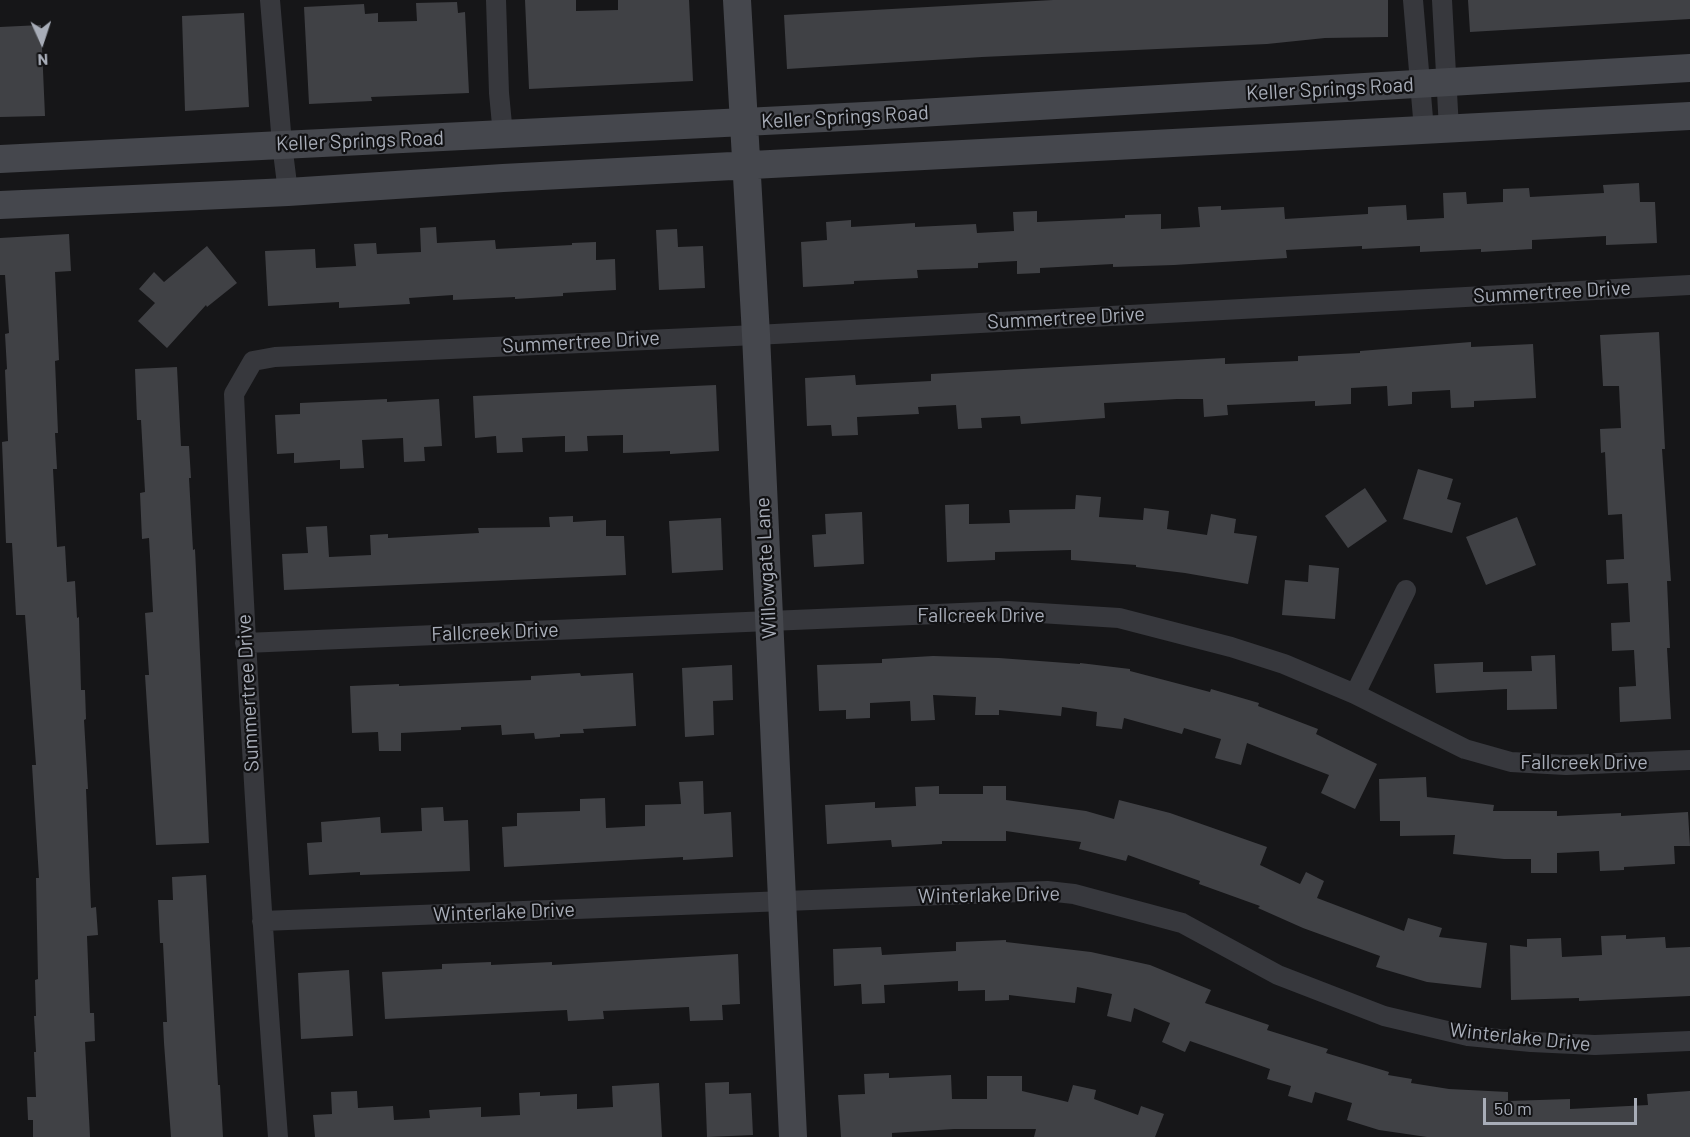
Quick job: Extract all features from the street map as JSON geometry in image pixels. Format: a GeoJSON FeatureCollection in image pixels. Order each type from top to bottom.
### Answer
{"type":"FeatureCollection","features":[{"type":"Feature","properties":{"kind":"main road","name":"Willowgate Lane"},"geometry":{"type":"LineString","coordinates":[[737,0],[756,335],[793,1137]]}},
{"type":"Feature","properties":{"kind":"main road","name":"Keller Springs Road"},"geometry":{"type":"LineString","coordinates":[[0,159],[743,123],[1433,83],[1690,71]]}},
{"type":"Feature","properties":{"kind":"main road"},"geometry":{"type":"LineString","coordinates":[[0,205],[288,192],[1690,116]]}},
{"type":"Feature","properties":{"kind":"street"},"geometry":{"type":"LineString","coordinates":[[270,0],[288,192]]}},
{"type":"Feature","properties":{"kind":"street"},"geometry":{"type":"LineString","coordinates":[[496,0],[503,135]]}},
{"type":"Feature","properties":{"kind":"street"},"geometry":{"type":"LineString","coordinates":[[1413,0],[1433,83],[1436,129]]}},
{"type":"Feature","properties":{"kind":"street"},"geometry":{"type":"LineString","coordinates":[[1436,129],[1433,83],[1442,0]]}},
{"type":"Feature","properties":{"kind":"street","name":"Summertree Drive"},"geometry":{"type":"LineString","coordinates":[[278,1137],[261,921],[234,394],[253,361],[275,357],[756,335],[1690,285]]}},
{"type":"Feature","properties":{"kind":"street"},"geometry":{"type":"LineString","coordinates":[[1355,694],[1406,590]]}},
{"type":"Feature","properties":{"kind":"street","name":"Fallcreek Drive"},"geometry":{"type":"LineString","coordinates":[[245,643],[1008,611],[1119,618],[1220,644],[1284,664],[1355,694],[1465,749],[1511,762],[1566,765],[1690,760]]}},
{"type":"Feature","properties":{"kind":"street","name":"Winterlake Drive"},"geometry":{"type":"LineString","coordinates":[[261,921],[1047,891],[1074,894],[1182,923],[1278,975],[1395,1018],[1468,1036],[1595,1045],[1690,1041]]}},
{"type":"Feature","properties":{"kind":"building"},"geometry":{"type":"Polygon","coordinates":[[[525,0],[576,0],[576,11],[618,10],[618,0],[689,0],[693,81],[529,89],[525,0]]]}},
{"type":"Feature","properties":{"kind":"building"},"geometry":{"type":"Polygon","coordinates":[[[1053,0],[1388,0],[1388,37],[1325,38],[1267,44],[982,57],[787,69],[784,15],[1053,0]]]}},
{"type":"Feature","properties":{"kind":"building"},"geometry":{"type":"Polygon","coordinates":[[[1468,0],[1690,0],[1690,19],[1470,32],[1468,0]]]}},
{"type":"Feature","properties":{"kind":"building"},"geometry":{"type":"Polygon","coordinates":[[[457,2],[458,13],[465,12],[469,93],[371,97],[372,101],[309,104],[304,7],[364,4],[365,14],[378,13],[378,22],[417,21],[416,3],[457,2]]]}},
{"type":"Feature","properties":{"kind":"building"},"geometry":{"type":"Polygon","coordinates":[[[244,13],[249,107],[185,111],[182,16],[244,13]]]}},
{"type":"Feature","properties":{"kind":"building"},"geometry":{"type":"Polygon","coordinates":[[[41,25],[45,116],[0,117],[0,27],[41,25]]]}},
{"type":"Feature","properties":{"kind":"building"},"geometry":{"type":"Polygon","coordinates":[[[1639,183],[1640,202],[1655,202],[1657,243],[1606,245],[1606,236],[1532,240],[1532,249],[1481,252],[1481,249],[1420,252],[1420,246],[1362,249],[1362,246],[1286,250],[1287,258],[1174,265],[1113,267],[1113,264],[1040,268],[1040,273],[1017,274],[1017,261],[978,263],[978,268],[917,270],[918,278],[854,281],[854,284],[803,287],[801,242],[827,240],[826,222],[851,220],[851,227],[915,223],[915,227],[976,224],[977,233],[1014,231],[1013,212],[1037,211],[1037,222],[1161,214],[1161,229],[1200,227],[1198,207],[1221,206],[1221,210],[1284,207],[1285,219],[1368,214],[1368,207],[1406,205],[1407,220],[1444,218],[1443,193],[1466,192],[1467,204],[1503,202],[1503,189],[1529,188],[1530,197],[1604,193],[1603,185],[1639,183]]]}},
{"type":"Feature","properties":{"kind":"building"},"geometry":{"type":"Polygon","coordinates":[[[436,227],[437,243],[495,240],[496,249],[596,242],[596,260],[615,259],[616,290],[515,299],[515,297],[453,300],[453,295],[409,298],[410,304],[339,308],[339,302],[268,306],[265,251],[315,249],[316,268],[356,266],[354,244],[376,243],[377,254],[421,252],[420,228],[436,227]]]}},
{"type":"Feature","properties":{"kind":"building"},"geometry":{"type":"Polygon","coordinates":[[[677,229],[678,247],[703,246],[705,288],[659,290],[656,230],[677,229]]]}},
{"type":"Feature","properties":{"kind":"building"},"geometry":{"type":"Polygon","coordinates":[[[69,234],[71,271],[55,272],[59,360],[55,361],[57,469],[53,469],[57,547],[65,546],[67,582],[75,581],[77,618],[79,617],[81,690],[85,690],[86,719],[84,720],[91,908],[96,907],[98,935],[87,936],[90,1013],[94,1013],[95,1041],[85,1042],[90,1137],[33,1137],[33,1120],[28,1120],[27,1097],[36,1097],[34,1016],[36,1016],[35,980],[38,979],[36,878],[39,878],[32,765],[36,765],[25,615],[16,615],[12,543],[6,543],[2,442],[8,441],[5,334],[9,333],[5,275],[0,275],[0,238],[69,234]]]}},
{"type":"Feature","properties":{"kind":"building"},"geometry":{"type":"Polygon","coordinates":[[[207,246],[237,283],[207,307],[206,305],[167,348],[138,321],[155,303],[139,289],[154,272],[164,282],[207,246]]]}},
{"type":"Feature","properties":{"kind":"building"},"geometry":{"type":"Polygon","coordinates":[[[1659,332],[1665,449],[1662,449],[1671,581],[1667,581],[1670,648],[1667,648],[1671,719],[1620,722],[1619,687],[1636,686],[1634,650],[1612,651],[1611,623],[1630,622],[1628,583],[1607,584],[1606,560],[1624,559],[1622,514],[1608,515],[1605,452],[1601,453],[1600,429],[1621,428],[1619,386],[1603,386],[1600,335],[1659,332]]]}},
{"type":"Feature","properties":{"kind":"building"},"geometry":{"type":"Polygon","coordinates":[[[1471,342],[1471,347],[1533,344],[1536,398],[1474,401],[1474,407],[1451,408],[1450,390],[1412,392],[1412,404],[1388,406],[1387,386],[1351,388],[1351,404],[1315,406],[1315,401],[1227,405],[1228,415],[1204,417],[1203,399],[1177,399],[1104,403],[1105,418],[1021,424],[1020,416],[981,418],[982,428],[958,429],[956,405],[918,407],[919,414],[857,417],[858,435],[832,436],[831,425],[807,426],[805,378],[855,375],[856,385],[931,381],[931,374],[1225,358],[1225,364],[1298,361],[1298,356],[1360,353],[1360,351],[1471,342]]]}},
{"type":"Feature","properties":{"kind":"building"},"geometry":{"type":"Polygon","coordinates":[[[177,367],[181,446],[189,446],[209,843],[156,845],[145,675],[149,675],[145,613],[153,612],[149,538],[142,539],[140,493],[145,492],[141,420],[137,420],[135,369],[177,367]]]}},
{"type":"Feature","properties":{"kind":"building"},"geometry":{"type":"Polygon","coordinates":[[[716,385],[719,451],[670,454],[670,451],[623,453],[623,435],[587,436],[588,451],[565,452],[565,436],[522,438],[523,452],[497,453],[496,436],[475,438],[473,396],[716,385]]]}},
{"type":"Feature","properties":{"kind":"building"},"geometry":{"type":"Polygon","coordinates":[[[387,399],[387,402],[439,399],[442,446],[424,447],[425,461],[404,462],[403,438],[362,440],[364,468],[340,469],[340,460],[294,463],[294,453],[277,454],[275,415],[300,414],[300,403],[387,399]]]}},
{"type":"Feature","properties":{"kind":"building"},"geometry":{"type":"Polygon","coordinates":[[[1418,469],[1453,479],[1447,499],[1461,503],[1452,533],[1403,519],[1418,469]]]}},
{"type":"Feature","properties":{"kind":"building"},"geometry":{"type":"Polygon","coordinates":[[[1365,488],[1387,521],[1348,548],[1325,516],[1365,488]]]}},
{"type":"Feature","properties":{"kind":"building"},"geometry":{"type":"Polygon","coordinates":[[[1076,495],[1101,497],[1099,517],[1143,520],[1144,508],[1169,511],[1167,529],[1207,535],[1211,514],[1236,519],[1234,533],[1257,536],[1248,584],[1136,567],[1136,565],[1071,560],[1071,550],[995,552],[995,560],[947,562],[945,505],[969,504],[969,524],[1010,523],[1009,510],[1075,509],[1076,495]]]}},
{"type":"Feature","properties":{"kind":"building"},"geometry":{"type":"Polygon","coordinates":[[[862,512],[864,564],[814,567],[812,535],[826,534],[825,514],[862,512]]]}},
{"type":"Feature","properties":{"kind":"building"},"geometry":{"type":"Polygon","coordinates":[[[573,516],[573,522],[606,520],[606,536],[624,536],[626,575],[284,590],[282,554],[308,553],[306,527],[327,526],[329,557],[371,555],[370,535],[388,534],[388,538],[479,533],[478,528],[550,527],[549,517],[573,516]]]}},
{"type":"Feature","properties":{"kind":"building"},"geometry":{"type":"Polygon","coordinates":[[[1517,517],[1536,565],[1486,585],[1466,537],[1517,517]]]}},
{"type":"Feature","properties":{"kind":"building"},"geometry":{"type":"Polygon","coordinates":[[[721,518],[723,570],[672,573],[669,521],[721,518]]]}},
{"type":"Feature","properties":{"kind":"building"},"geometry":{"type":"Polygon","coordinates":[[[1309,565],[1339,568],[1335,619],[1282,615],[1285,580],[1308,582],[1309,565]]]}},
{"type":"Feature","properties":{"kind":"building"},"geometry":{"type":"Polygon","coordinates":[[[1555,655],[1557,709],[1507,710],[1507,689],[1436,693],[1434,664],[1483,662],[1483,672],[1532,671],[1531,656],[1555,655]]]}},
{"type":"Feature","properties":{"kind":"building"},"geometry":{"type":"Polygon","coordinates":[[[933,656],[1080,663],[1130,669],[1130,671],[1210,692],[1211,689],[1259,703],[1258,706],[1318,729],[1316,734],[1377,764],[1355,809],[1321,793],[1329,775],[1247,743],[1241,765],[1215,758],[1221,739],[1184,728],[1182,734],[1124,718],[1122,729],[1096,726],[1097,712],[1062,707],[1061,716],[999,710],[999,715],[975,715],[976,697],[933,695],[935,720],[911,721],[910,701],[870,703],[870,718],[846,719],[846,710],[819,711],[817,665],[882,663],[882,659],[933,656]]]}},
{"type":"Feature","properties":{"kind":"building"},"geometry":{"type":"Polygon","coordinates":[[[732,665],[733,700],[713,701],[714,735],[685,737],[682,668],[732,665]]]}},
{"type":"Feature","properties":{"kind":"building"},"geometry":{"type":"Polygon","coordinates":[[[580,673],[581,676],[633,673],[636,726],[583,729],[584,733],[560,734],[560,737],[535,739],[534,733],[502,735],[501,725],[401,733],[401,751],[379,751],[378,732],[352,733],[350,686],[531,680],[531,676],[580,673]]]}},
{"type":"Feature","properties":{"kind":"building"},"geometry":{"type":"Polygon","coordinates":[[[1426,777],[1427,797],[1494,805],[1493,811],[1557,811],[1557,816],[1621,813],[1621,816],[1688,812],[1690,846],[1674,846],[1675,864],[1624,867],[1624,870],[1600,871],[1599,851],[1557,853],[1557,873],[1531,873],[1531,859],[1453,854],[1455,835],[1400,836],[1400,821],[1380,821],[1379,779],[1426,777]]]}},
{"type":"Feature","properties":{"kind":"building"},"geometry":{"type":"Polygon","coordinates":[[[703,781],[704,814],[731,812],[733,857],[683,860],[683,857],[504,867],[502,827],[517,826],[517,813],[580,811],[580,799],[605,798],[606,828],[645,826],[645,805],[681,804],[679,782],[703,781]]]}},
{"type":"Feature","properties":{"kind":"building"},"geometry":{"type":"Polygon","coordinates":[[[939,786],[939,794],[983,794],[983,786],[1006,786],[1006,800],[1086,811],[1114,819],[1119,800],[1170,813],[1267,847],[1260,865],[1300,884],[1306,872],[1324,881],[1317,898],[1404,931],[1408,918],[1442,928],[1439,937],[1487,943],[1481,988],[1427,982],[1376,967],[1380,956],[1303,928],[1258,908],[1260,906],[1128,855],[1126,861],[1079,849],[1081,842],[1006,831],[1006,841],[942,841],[942,844],[892,847],[891,840],[827,844],[825,805],[875,802],[875,808],[916,806],[915,787],[939,786]]]}},
{"type":"Feature","properties":{"kind":"building"},"geometry":{"type":"Polygon","coordinates":[[[443,807],[444,821],[468,820],[470,871],[309,875],[307,843],[322,842],[321,822],[380,817],[381,833],[422,831],[421,808],[443,807]]]}},
{"type":"Feature","properties":{"kind":"building"},"geometry":{"type":"Polygon","coordinates":[[[206,875],[223,1137],[171,1137],[163,1022],[167,1022],[163,943],[160,943],[158,900],[173,900],[172,877],[206,875]]]}},
{"type":"Feature","properties":{"kind":"building"},"geometry":{"type":"Polygon","coordinates":[[[1626,935],[1626,939],[1665,937],[1666,948],[1690,947],[1690,996],[1579,1001],[1579,998],[1511,1000],[1510,945],[1527,947],[1527,939],[1561,938],[1562,957],[1602,955],[1601,936],[1626,935]]]}},
{"type":"Feature","properties":{"kind":"building"},"geometry":{"type":"Polygon","coordinates":[[[1006,940],[1006,942],[1091,952],[1150,965],[1211,990],[1205,1003],[1269,1025],[1267,1030],[1328,1049],[1326,1053],[1389,1072],[1388,1075],[1412,1079],[1411,1083],[1449,1089],[1508,1092],[1508,1101],[1570,1099],[1570,1109],[1648,1105],[1647,1094],[1690,1091],[1690,1137],[1427,1137],[1379,1130],[1347,1120],[1352,1103],[1315,1092],[1312,1103],[1288,1096],[1291,1086],[1267,1079],[1270,1069],[1190,1041],[1185,1052],[1162,1042],[1170,1023],[1134,1008],[1131,1022],[1107,1016],[1112,994],[1077,987],[1075,1003],[1009,995],[1009,1000],[985,1001],[985,990],[958,991],[958,981],[884,985],[885,1003],[862,1004],[861,984],[834,986],[833,949],[881,947],[882,955],[956,951],[956,942],[1006,940]]]}},
{"type":"Feature","properties":{"kind":"building"},"geometry":{"type":"Polygon","coordinates":[[[738,954],[740,1004],[722,1005],[723,1020],[690,1021],[689,1007],[603,1011],[604,1019],[568,1021],[567,1010],[385,1019],[382,972],[442,969],[442,964],[491,962],[491,965],[552,962],[552,965],[738,954]]]}},
{"type":"Feature","properties":{"kind":"building"},"geometry":{"type":"Polygon","coordinates":[[[349,970],[353,1036],[301,1039],[298,973],[349,970]]]}},
{"type":"Feature","properties":{"kind":"building"},"geometry":{"type":"Polygon","coordinates":[[[889,1073],[889,1078],[951,1075],[952,1099],[987,1099],[987,1076],[1022,1076],[1022,1091],[1068,1102],[1073,1085],[1096,1090],[1094,1099],[1138,1115],[1141,1106],[1164,1114],[1155,1137],[1034,1137],[1036,1129],[954,1129],[892,1133],[892,1137],[841,1137],[838,1095],[865,1094],[864,1074],[889,1073]]]}},
{"type":"Feature","properties":{"kind":"building"},"geometry":{"type":"Polygon","coordinates":[[[729,1082],[729,1094],[751,1093],[753,1135],[707,1137],[705,1083],[729,1082]]]}},
{"type":"Feature","properties":{"kind":"building"},"geometry":{"type":"Polygon","coordinates":[[[659,1083],[662,1137],[315,1137],[313,1115],[332,1114],[331,1092],[357,1091],[358,1108],[393,1106],[394,1120],[430,1118],[429,1110],[481,1107],[481,1117],[520,1115],[519,1093],[540,1092],[540,1096],[577,1094],[577,1109],[613,1107],[612,1086],[659,1083]]]}}]}
